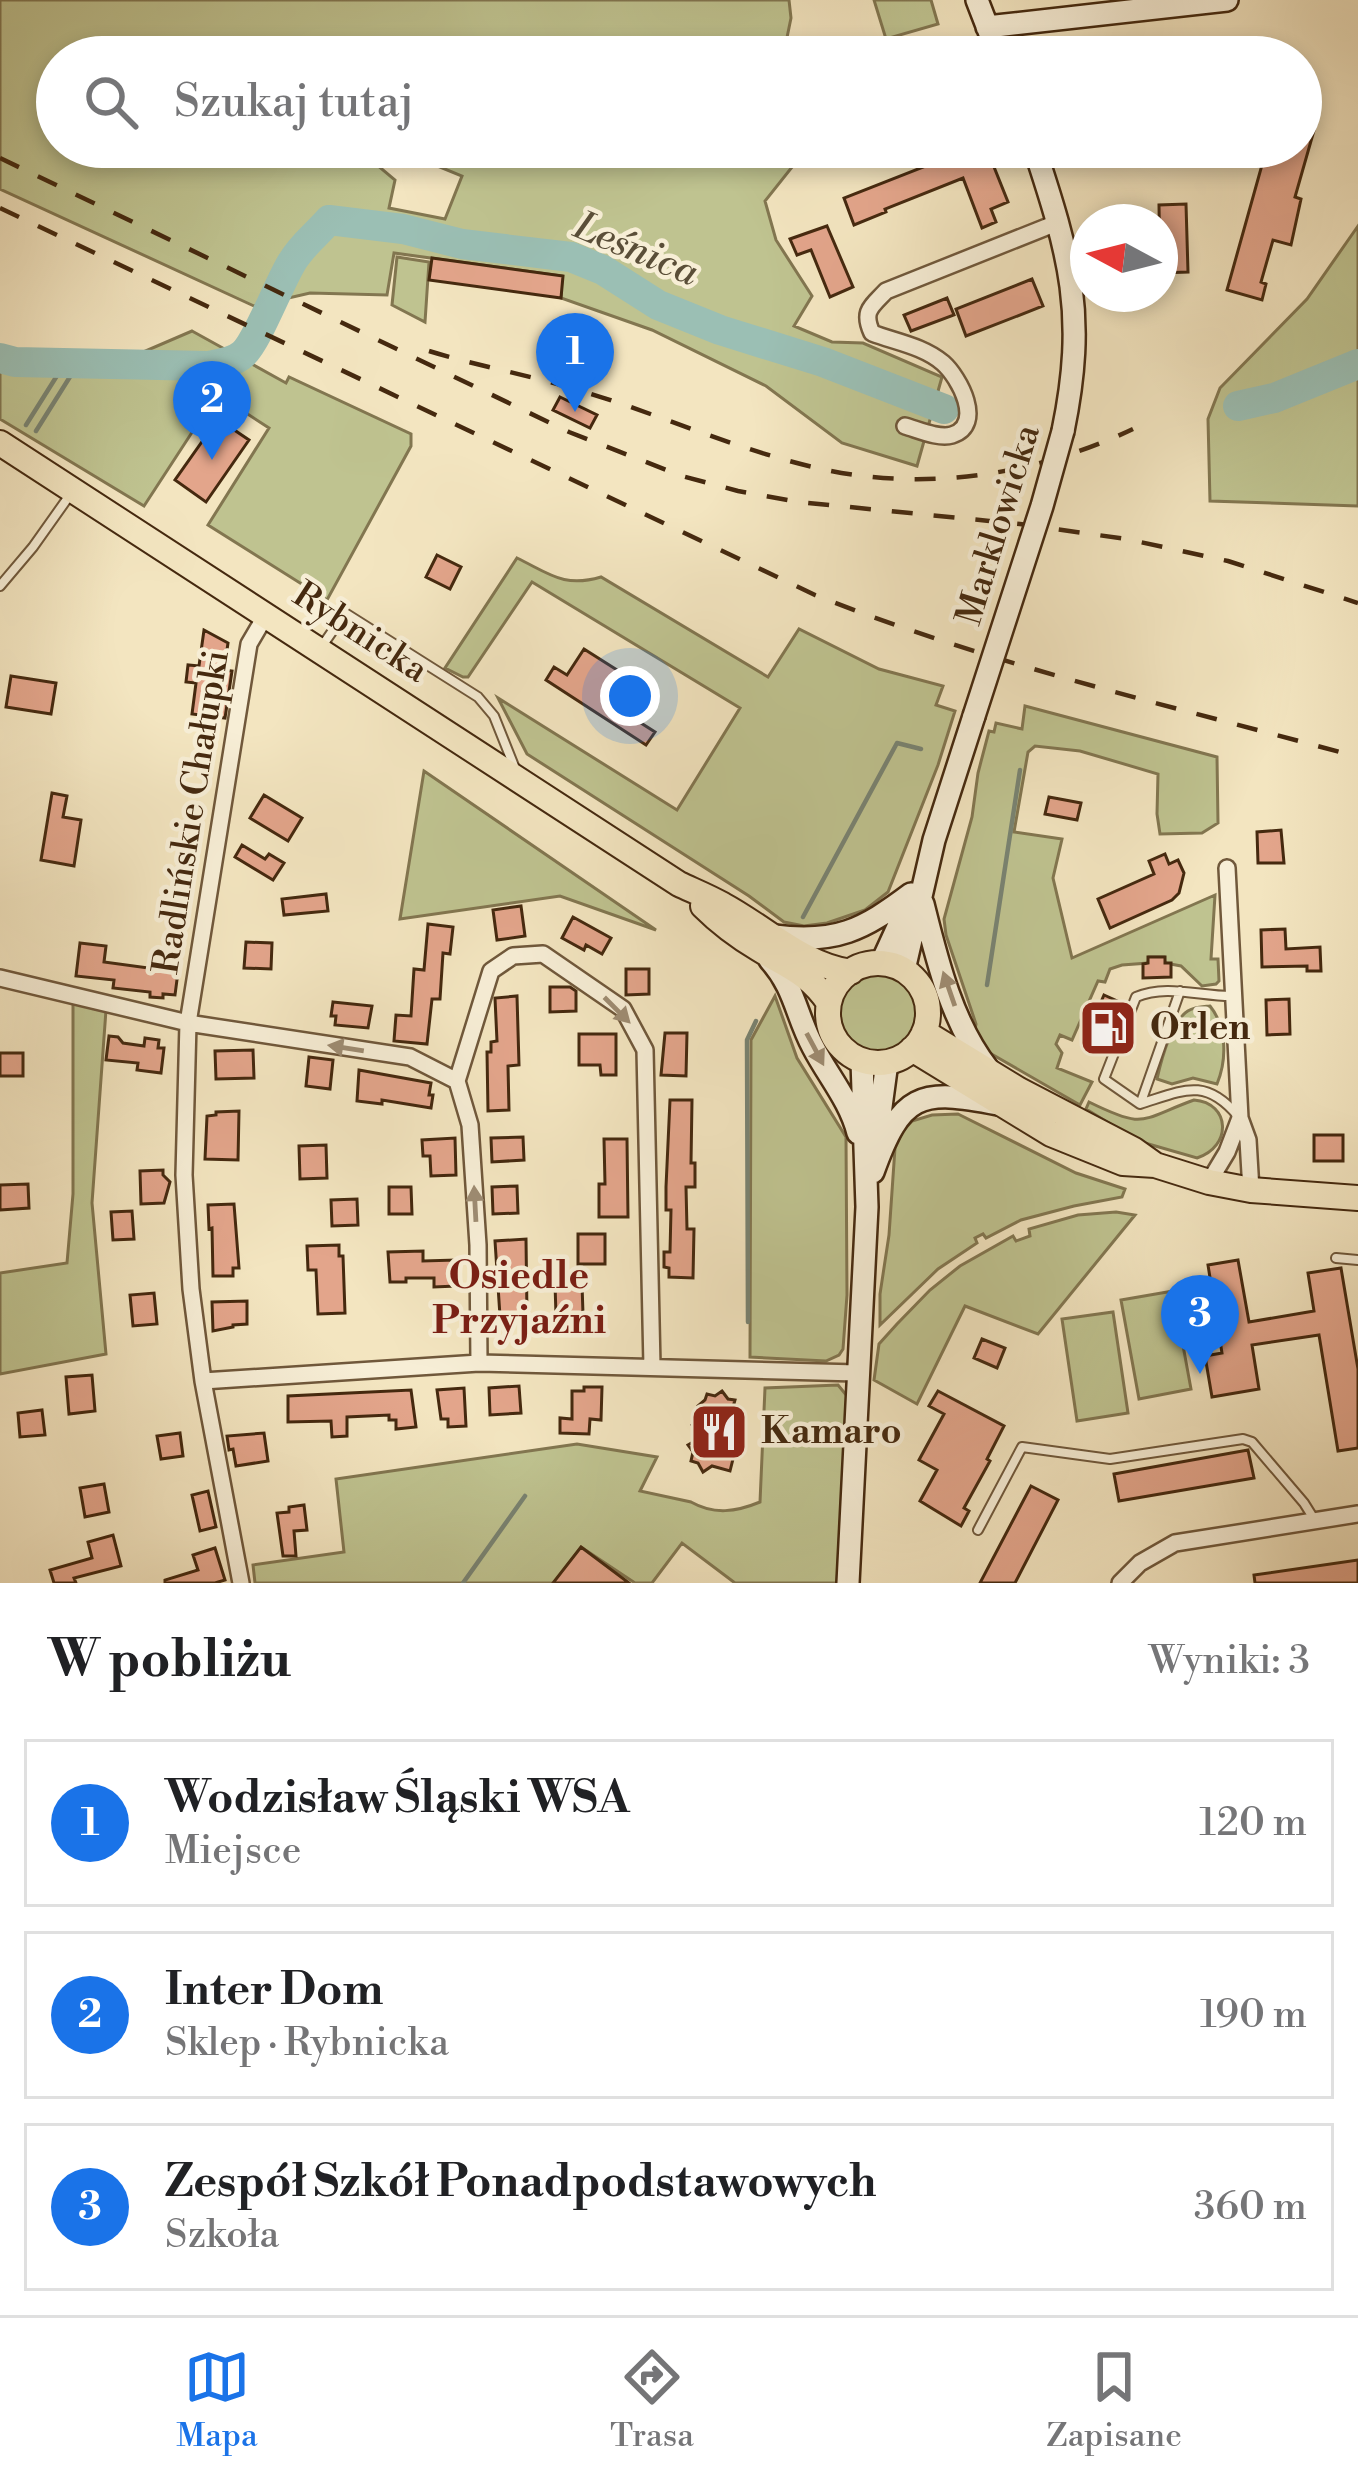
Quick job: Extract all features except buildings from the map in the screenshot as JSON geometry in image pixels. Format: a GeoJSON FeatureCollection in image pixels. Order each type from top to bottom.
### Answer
{"type":"FeatureCollection","features":[{"type":"Feature","properties":{"kind":"main road"},"geometry":{"type":"LineString","coordinates":[[977,0],[991,36]]}},
{"type":"Feature","properties":{"kind":"main road"},"geometry":{"type":"LineString","coordinates":[[987,27],[1227,0]]}},
{"type":"Feature","properties":{"kind":"main road","name":"Marklowicka"},"geometry":{"type":"LineString","coordinates":[[892,967],[1058,453],[1070,397],[1075,350],[1072,285],[1041,168]]}},
{"type":"Feature","properties":{"kind":"main road","name":"Rybnicka"},"geometry":{"type":"LineString","coordinates":[[0,443],[679,884],[726,906],[818,986],[829,1004]]}},
{"type":"Feature","properties":{"kind":"main road"},"geometry":{"type":"LineString","coordinates":[[868,1165],[851,1109],[810,1042],[786,978],[766,943],[830,937],[880,918],[917,896],[968,1043],[992,1075]]}},
{"type":"Feature","properties":{"kind":"main road","name":"Rybnicka"},"geometry":{"type":"LineString","coordinates":[[766,943],[830,969],[851,972]]}},
{"type":"Feature","properties":{"kind":"main road"},"geometry":{"type":"LineString","coordinates":[[865,966],[892,967],[917,982],[924,996],[927,1012],[918,1041],[875,1061],[844,1050],[829,1019],[829,1004],[838,983],[865,966]]}},
{"type":"Feature","properties":{"kind":"main road"},"geometry":{"type":"LineString","coordinates":[[918,1041],[992,1075],[1155,1165]]}},
{"type":"Feature","properties":{"kind":"main road"},"geometry":{"type":"LineString","coordinates":[[918,1041],[999,1105],[1077,1147],[1123,1163],[1155,1165],[1250,1190],[1358,1198]]}},
{"type":"Feature","properties":{"kind":"main road"},"geometry":{"type":"LineString","coordinates":[[848,1583],[875,1061]]}},
{"type":"Feature","properties":{"kind":"main road"},"geometry":{"type":"LineString","coordinates":[[868,1165],[892,1125],[914,1104],[945,1095],[999,1105]]}},
{"type":"Feature","properties":{"kind":"street","name":"Marklowicka"},"geometry":{"type":"LineString","coordinates":[[905,426],[946,437],[960,432],[968,418],[967,400],[956,378],[935,357],[872,333],[866,320],[869,309],[886,291],[1059,222]]}},
{"type":"Feature","properties":{"kind":"street","name":"Radlińskie Chałupki"},"geometry":{"type":"LineString","coordinates":[[241,1583],[202,1381],[184,1175],[188,1023],[249,644],[266,615]]}},
{"type":"Feature","properties":{"kind":"street"},"geometry":{"type":"LineString","coordinates":[[1227,868],[1240,1118],[1247,1140],[1250,1190]]}},
{"type":"Feature","properties":{"kind":"street"},"geometry":{"type":"LineString","coordinates":[[479,1363],[470,1125],[457,1081],[491,971],[513,956],[543,955],[623,1009],[645,1050],[652,1366]]}},
{"type":"Feature","properties":{"kind":"street","name":"Radlińskie Chałupki"},"geometry":{"type":"LineString","coordinates":[[0,978],[188,1023]]}},
{"type":"Feature","properties":{"kind":"street"},"geometry":{"type":"LineString","coordinates":[[188,1023],[410,1058],[457,1081]]}},
{"type":"Feature","properties":{"kind":"street"},"geometry":{"type":"LineString","coordinates":[[1209,1182],[1240,1118]]}},
{"type":"Feature","properties":{"kind":"street"},"geometry":{"type":"LineString","coordinates":[[202,1381],[479,1363],[857,1373]]}},
{"type":"Feature","properties":{"kind":"street"},"geometry":{"type":"LineString","coordinates":[[1120,1583],[1139,1563],[1175,1543],[1358,1514]]}},
{"type":"Feature","properties":{"kind":"lane"},"geometry":{"type":"LineString","coordinates":[[0,586],[73,492]]}},
{"type":"Feature","properties":{"kind":"lane"},"geometry":{"type":"LineString","coordinates":[[319,650],[345,614],[478,698],[494,716],[518,779]]}},
{"type":"Feature","properties":{"kind":"lane"},"geometry":{"type":"LineString","coordinates":[[1140,1104],[1104,1079],[1136,997],[1180,991],[1233,996]]}},
{"type":"Feature","properties":{"kind":"lane"},"geometry":{"type":"LineString","coordinates":[[1140,1104],[1180,991]]}},
{"type":"Feature","properties":{"kind":"lane"},"geometry":{"type":"LineString","coordinates":[[1140,1104],[1204,1089],[1224,1100],[1240,1118]]}},
{"type":"Feature","properties":{"kind":"lane"},"geometry":{"type":"LineString","coordinates":[[1336,1258],[1358,1260]]}},
{"type":"Feature","properties":{"kind":"lane"},"geometry":{"type":"LineString","coordinates":[[978,1530],[1022,1447],[1110,1460],[1243,1439],[1252,1442],[1315,1520]]}},
{"type":"Feature","properties":{"kind":"green space"},"geometry":{"type":"Polygon","coordinates":[[[0,0],[789,0],[787,36],[36,36],[36,168],[381,168],[395,180],[389,208],[445,219],[462,176],[442,168],[791,168],[765,201],[776,240],[812,296],[794,326],[832,342],[863,343],[942,377],[917,466],[842,443],[766,386],[652,330],[561,298],[562,276],[394,253],[387,295],[310,293],[254,306],[0,189],[0,0]]]}},
{"type":"Feature","properties":{"kind":"green space"},"geometry":{"type":"Polygon","coordinates":[[[874,0],[931,0],[938,24],[885,36],[874,0]]]}},
{"type":"Feature","properties":{"kind":"green space"},"geometry":{"type":"Polygon","coordinates":[[[1358,226],[1358,506],[1210,501],[1208,419],[1220,388],[1307,299],[1358,226]]]}},
{"type":"Feature","properties":{"kind":"green space"},"geometry":{"type":"Polygon","coordinates":[[[397,257],[429,262],[425,322],[392,305],[397,257]]]}},
{"type":"Feature","properties":{"kind":"green space"},"geometry":{"type":"Polygon","coordinates":[[[192,331],[286,383],[289,377],[411,434],[411,446],[327,600],[208,525],[269,428],[217,394],[144,506],[0,419],[0,353],[141,353],[192,331]]]}},
{"type":"Feature","properties":{"kind":"green space"},"geometry":{"type":"Polygon","coordinates":[[[517,558],[567,580],[601,577],[768,677],[799,629],[879,669],[943,686],[936,705],[955,711],[888,892],[865,910],[827,923],[784,922],[527,754],[498,698],[677,810],[740,708],[532,582],[468,677],[445,668],[517,558]]]}},
{"type":"Feature","properties":{"kind":"green space"},"geometry":{"type":"Polygon","coordinates":[[[1025,706],[1217,757],[1218,823],[1202,833],[1160,834],[1158,774],[1080,751],[1035,746],[1028,752],[1014,832],[1062,839],[1053,878],[1072,958],[1215,895],[1211,959],[1218,959],[1216,984],[1202,986],[1181,966],[1165,963],[1164,957],[1122,965],[1110,969],[1105,982],[1098,981],[1072,1040],[1060,1035],[1056,1044],[1062,1053],[1057,1068],[1092,1082],[1080,1105],[988,1052],[975,1029],[946,935],[944,919],[989,731],[994,732],[996,723],[1022,729],[1025,706]]]}},
{"type":"Feature","properties":{"kind":"green space"},"geometry":{"type":"Polygon","coordinates":[[[424,771],[656,930],[560,896],[400,919],[424,771]]]}},
{"type":"Feature","properties":{"kind":"green space"},"geometry":{"type":"Polygon","coordinates":[[[878,974],[906,986],[918,1014],[906,1042],[878,1054],[850,1042],[838,1014],[850,986],[878,974]]]}},
{"type":"Feature","properties":{"kind":"green space"},"geometry":{"type":"Polygon","coordinates":[[[775,996],[797,1058],[846,1137],[843,1349],[826,1361],[750,1357],[751,1040],[775,996]]]}},
{"type":"Feature","properties":{"kind":"green space"},"geometry":{"type":"Polygon","coordinates":[[[73,1002],[106,1010],[92,1203],[106,1354],[0,1374],[0,1273],[67,1263],[73,1194],[73,1002]]]}},
{"type":"Feature","properties":{"kind":"green space"},"geometry":{"type":"Polygon","coordinates":[[[1210,1006],[1224,1044],[1217,1084],[1193,1078],[1172,1084],[1157,1079],[1178,1021],[1189,1010],[1210,1006]]]}},
{"type":"Feature","properties":{"kind":"green space"},"geometry":{"type":"Polygon","coordinates":[[[1194,1100],[1215,1109],[1222,1126],[1216,1145],[1197,1158],[1138,1141],[1086,1109],[1089,1102],[1142,1119],[1194,1100]]]}},
{"type":"Feature","properties":{"kind":"green space"},"geometry":{"type":"Polygon","coordinates":[[[958,1114],[1076,1173],[1125,1189],[1122,1197],[1021,1220],[986,1238],[983,1234],[975,1238],[977,1243],[938,1269],[880,1325],[895,1148],[912,1121],[958,1114]]]}},
{"type":"Feature","properties":{"kind":"green space"},"geometry":{"type":"Polygon","coordinates":[[[1078,1215],[1135,1215],[1038,1334],[965,1306],[917,1404],[874,1380],[879,1344],[960,1266],[1013,1236],[1016,1241],[1030,1236],[1029,1229],[1078,1215]]]}},
{"type":"Feature","properties":{"kind":"green space"},"geometry":{"type":"Polygon","coordinates":[[[1173,1291],[1191,1389],[1139,1399],[1121,1300],[1173,1291]]]}},
{"type":"Feature","properties":{"kind":"green space"},"geometry":{"type":"Polygon","coordinates":[[[1113,1312],[1128,1413],[1077,1421],[1062,1319],[1113,1312]]]}},
{"type":"Feature","properties":{"kind":"green space"},"geometry":{"type":"Polygon","coordinates":[[[838,1385],[847,1396],[837,1583],[735,1583],[682,1543],[652,1583],[635,1583],[581,1547],[554,1583],[255,1583],[253,1565],[344,1552],[336,1479],[577,1444],[657,1457],[640,1491],[717,1510],[760,1502],[765,1388],[838,1385]]]}},
{"type":"Feature","properties":{"kind":"waterway","name":"Leśnica"},"geometry":{"type":"LineString","coordinates":[[0,358],[15,362],[226,363],[243,354],[255,338],[296,256],[329,220],[403,229],[462,244],[571,257],[603,270],[658,305],[944,409]]}},
{"type":"Feature","properties":{"kind":"waterway"},"geometry":{"type":"LineString","coordinates":[[26,425],[65,363]]}},
{"type":"Feature","properties":{"kind":"waterway"},"geometry":{"type":"LineString","coordinates":[[36,431],[78,364]]}},
{"type":"Feature","properties":{"kind":"waterway","name":"Leśnica"},"geometry":{"type":"LineString","coordinates":[[1238,406],[1274,398],[1358,364]]}},
{"type":"Feature","properties":{"kind":"waterway"},"geometry":{"type":"LineString","coordinates":[[803,917],[897,743],[921,749]]}},
{"type":"Feature","properties":{"kind":"waterway"},"geometry":{"type":"LineString","coordinates":[[987,985],[1020,770]]}},
{"type":"Feature","properties":{"kind":"waterway"},"geometry":{"type":"LineString","coordinates":[[748,1322],[747,1040],[756,1021]]}},
{"type":"Feature","properties":{"kind":"waterway"},"geometry":{"type":"LineString","coordinates":[[463,1583],[525,1496]]}},
{"type":"Feature","properties":{"kind":"railway"},"geometry":{"type":"LineString","coordinates":[[0,158],[569,432],[682,476],[799,502],[1126,539],[1228,561],[1358,603]]}},
{"type":"Feature","properties":{"kind":"railway"},"geometry":{"type":"LineString","coordinates":[[0,208],[815,595],[1016,664],[1358,757]]}},
{"type":"Feature","properties":{"kind":"railway"},"geometry":{"type":"LineString","coordinates":[[429,351],[588,393],[784,460],[854,475],[936,479],[1017,469],[1133,429]]}},
{"type":"Feature","properties":{"kind":"place","name":"Wodzisław Śląski WSA"},"geometry":{"type":"Point","coordinates":[575,412]}},
{"type":"Feature","properties":{"kind":"place","name":"Inter Dom"},"geometry":{"type":"Point","coordinates":[212,460]}},
{"type":"Feature","properties":{"kind":"place","name":"Orlen"},"geometry":{"type":"Point","coordinates":[1108,1028]}},
{"type":"Feature","properties":{"kind":"place","name":"Zespół Szkół Ponadpodstawowych"},"geometry":{"type":"Point","coordinates":[1200,1374]}},
{"type":"Feature","properties":{"kind":"place","name":"Kamaro"},"geometry":{"type":"Point","coordinates":[719,1432]}},
{"type":"Feature","properties":{"kind":"district","name":"Osiedle Przyjaźni"},"geometry":{"type":"Point","coordinates":[519,1298]}}]}
